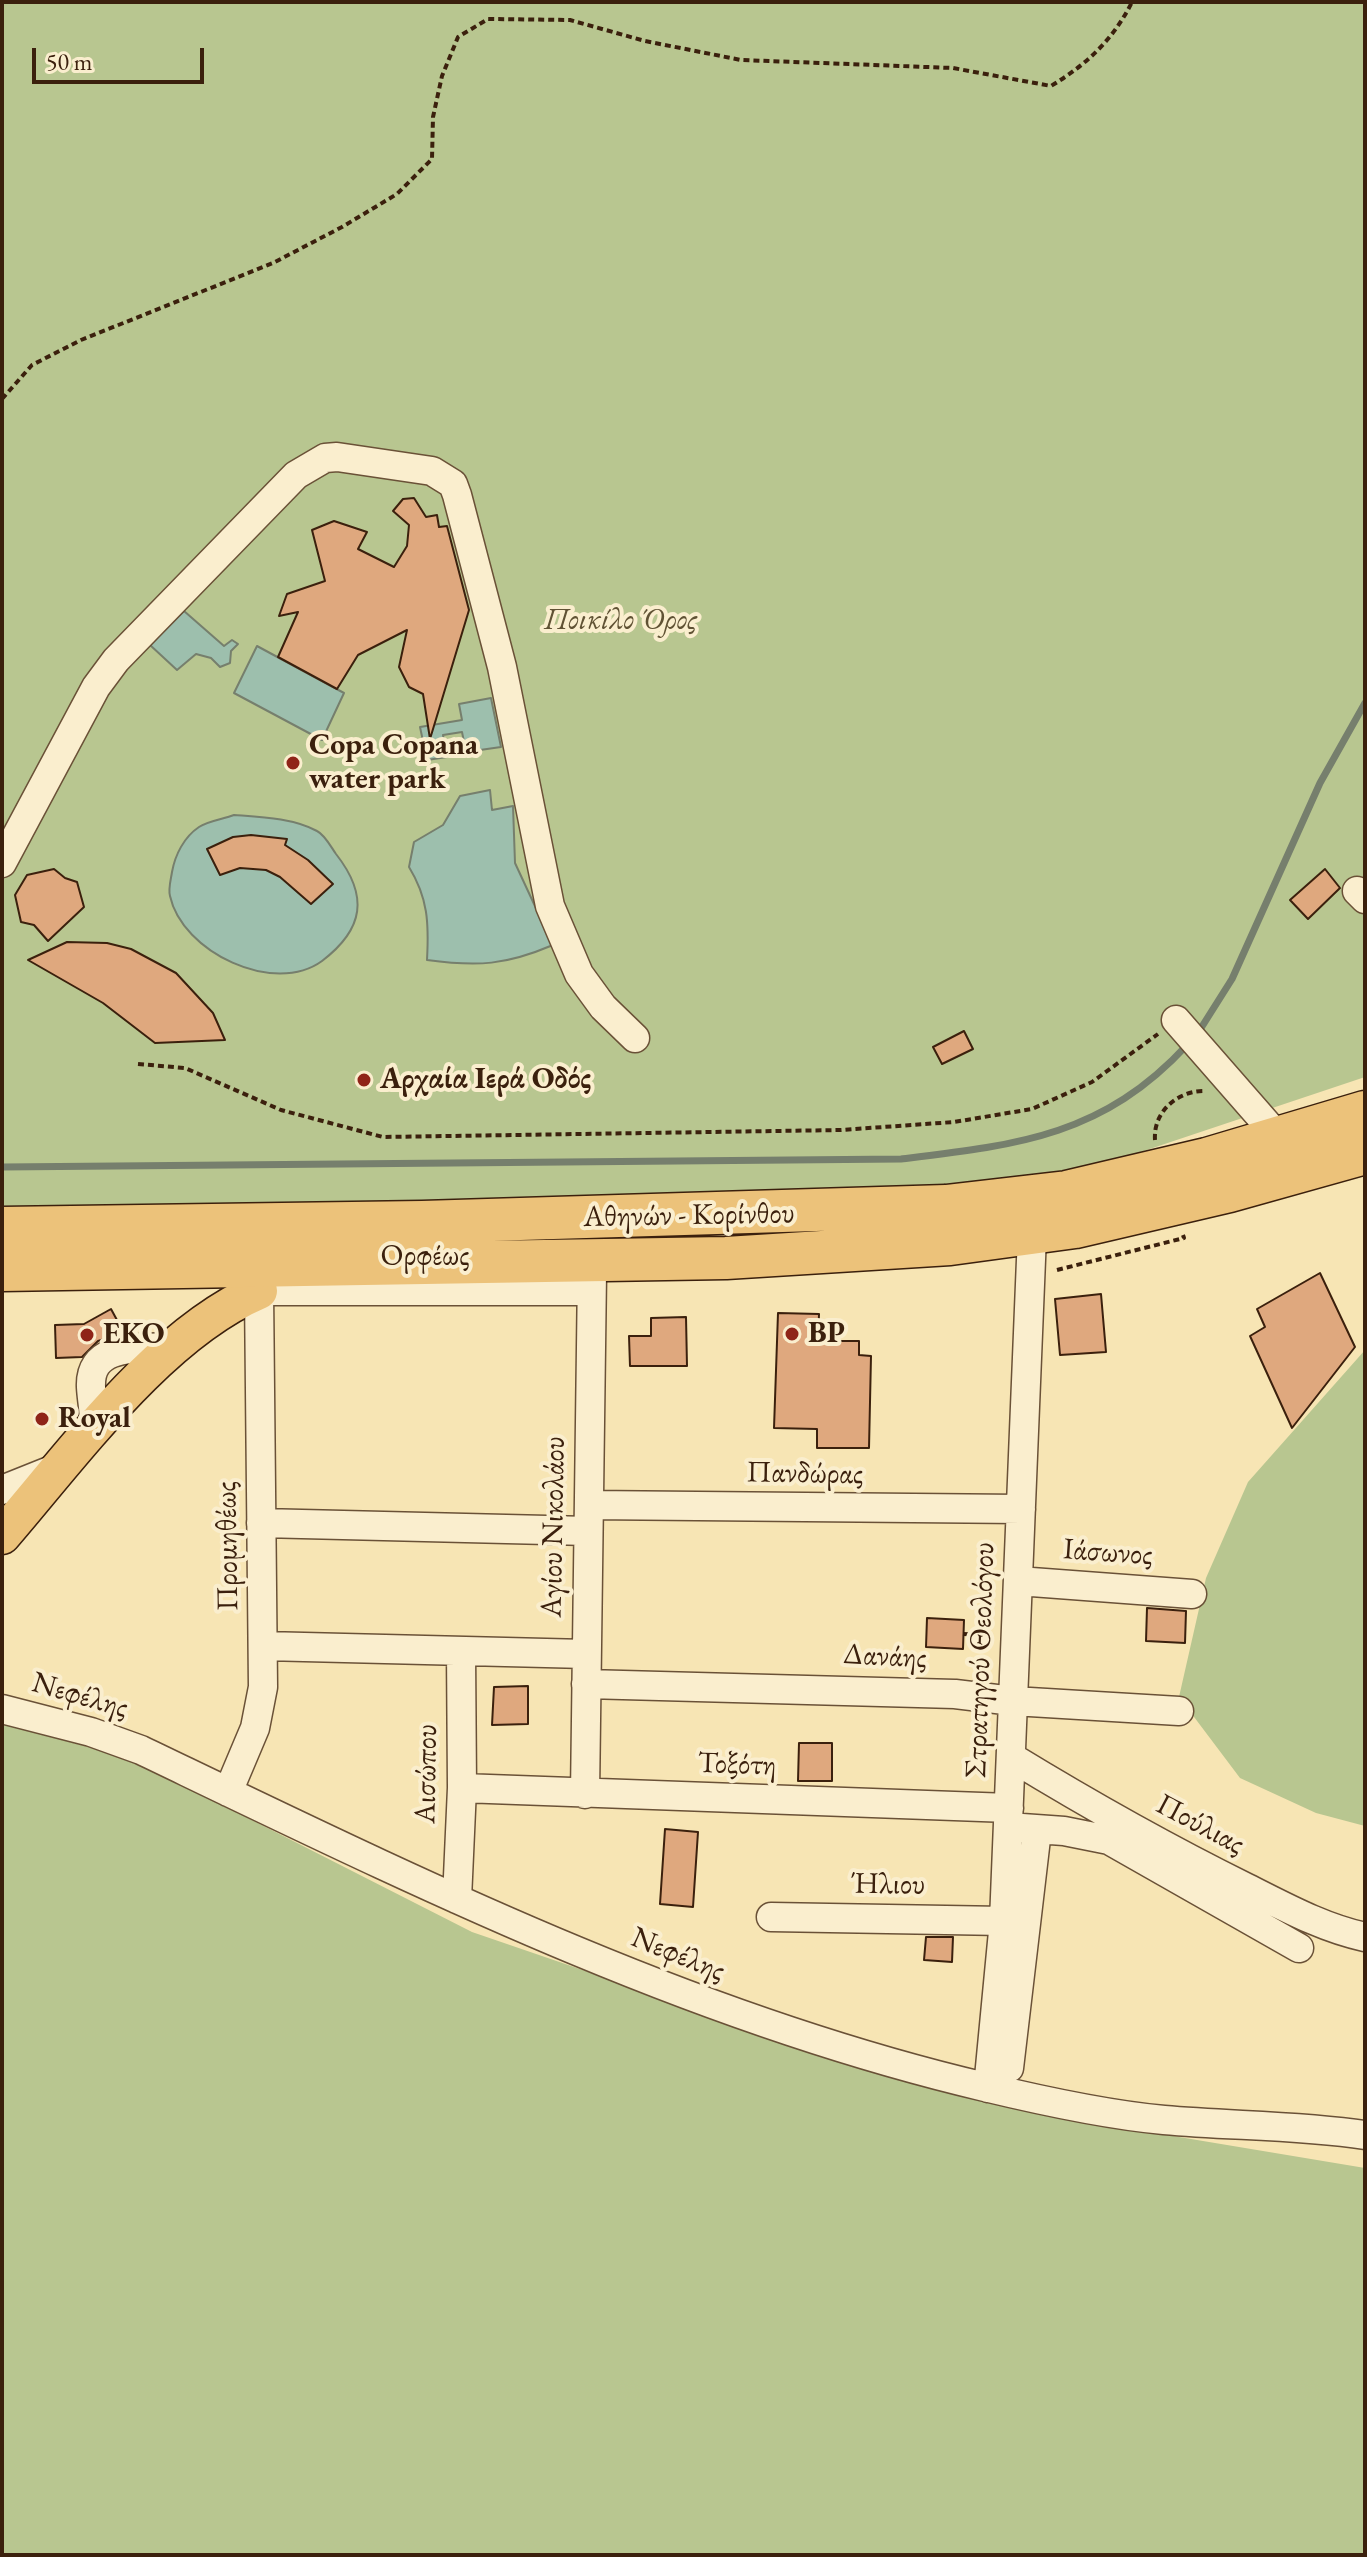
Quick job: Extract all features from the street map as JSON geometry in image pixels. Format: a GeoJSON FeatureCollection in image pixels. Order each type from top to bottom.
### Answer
{"type":"FeatureCollection","features":[{"type":"Feature","properties":{"kind":"highway","name":"Αθηνών - Κορίνθου"},"geometry":{"type":"LineString","coordinates":[[2,1228],[422,1222],[946,1206],[1067,1192],[1360,1121]]}},
{"type":"Feature","properties":{"kind":"highway","name":"Αθηνών - Κορίνθου"},"geometry":{"type":"LineString","coordinates":[[2,1270],[454,1263],[592,1276],[812,1254],[1032,1255],[1217,1194],[1360,1121]]}},
{"type":"Feature","properties":{"kind":"highway"},"geometry":{"type":"LineString","coordinates":[[2,1203],[79,1226]]}},
{"type":"Feature","properties":{"kind":"highway"},"geometry":{"type":"LineString","coordinates":[[259,1291],[454,1263]]}},
{"type":"Feature","properties":{"kind":"main road"},"geometry":{"type":"LineString","coordinates":[[2,1536],[171,1347],[204,1319],[259,1291]]}},
{"type":"Feature","properties":{"kind":"street"},"geometry":{"type":"LineString","coordinates":[[2,863],[96,687],[116,660],[296,475],[325,458],[432,471],[453,484],[470,539],[502,667],[550,906],[579,974],[603,1007],[635,1038]]}},
{"type":"Feature","properties":{"kind":"street"},"geometry":{"type":"LineString","coordinates":[[1176,1020],[1280,1139]]}},
{"type":"Feature","properties":{"kind":"street","name":"Στρατηγού Θεολόγου"},"geometry":{"type":"LineString","coordinates":[[997,2090],[1032,1255]]}},
{"type":"Feature","properties":{"kind":"street","name":"Ορφέως"},"geometry":{"type":"LineString","coordinates":[[259,1291],[592,1276]]}},
{"type":"Feature","properties":{"kind":"street","name":"Αγίου Νικολάου"},"geometry":{"type":"LineString","coordinates":[[585,1794],[592,1276]]}},
{"type":"Feature","properties":{"kind":"street","name":"Προμηθέως"},"geometry":{"type":"LineString","coordinates":[[228,1792],[255,1728],[263,1687],[259,1291]]}},
{"type":"Feature","properties":{"kind":"street"},"geometry":{"type":"LineString","coordinates":[[2,1490],[65,1464]]}},
{"type":"Feature","properties":{"kind":"street","name":"Πανδώρας"},"geometry":{"type":"LineString","coordinates":[[261,1523],[1021,1509]]}},
{"type":"Feature","properties":{"kind":"street","name":"Ιάσωνος"},"geometry":{"type":"LineString","coordinates":[[1018,1581],[1192,1594]]}},
{"type":"Feature","properties":{"kind":"street"},"geometry":{"type":"LineString","coordinates":[[264,1646],[586,1654]]}},
{"type":"Feature","properties":{"kind":"street","name":"Αισώπου"},"geometry":{"type":"LineString","coordinates":[[457,1899],[462,1788],[461,1651]]}},
{"type":"Feature","properties":{"kind":"street","name":"Δανάης"},"geometry":{"type":"LineString","coordinates":[[586,1684],[799,1687],[955,1694],[1013,1701],[1179,1711]]}},
{"type":"Feature","properties":{"kind":"street","name":"Νεφέλης"},"geometry":{"type":"LineString","coordinates":[[2,1709],[91,1732],[141,1750],[457,1899],[707,2005],[853,2053],[997,2090],[1160,2119],[1323,2128],[1365,2135]]}},
{"type":"Feature","properties":{"kind":"street","name":"Πούλιας"},"geometry":{"type":"LineString","coordinates":[[1011,1757],[1097,1810],[1225,1877],[1310,1919],[1365,1937]]}},
{"type":"Feature","properties":{"kind":"street","name":"Τοξότη"},"geometry":{"type":"LineString","coordinates":[[462,1788],[1009,1817],[1037,1830],[1064,1831],[1109,1840],[1299,1948]]}},
{"type":"Feature","properties":{"kind":"street"},"geometry":{"type":"LineString","coordinates":[[997,2090],[1037,1830]]}},
{"type":"Feature","properties":{"kind":"street","name":"Ήλιου"},"geometry":{"type":"LineString","coordinates":[[771,1917],[1004,1921]]}},
{"type":"Feature","properties":{"kind":"path"},"geometry":{"type":"LineString","coordinates":[[2,399],[32,365],[81,340],[273,263],[397,194],[432,159],[433,117],[439,89],[458,37],[488,19],[570,20],[645,41],[741,60],[953,68],[1051,86],[1083,67],[1118,30],[1132,2]]}},
{"type":"Feature","properties":{"kind":"path"},"geometry":{"type":"LineString","coordinates":[[138,1064],[185,1068],[281,1110],[383,1137],[841,1130],[954,1122],[1032,1109],[1092,1082],[1176,1020]]}},
{"type":"Feature","properties":{"kind":"path"},"geometry":{"type":"LineString","coordinates":[[1156,1142],[1160,1116],[1183,1094],[1207,1091],[1222,1095],[1238,1106],[1248,1102]]}},
{"type":"Feature","properties":{"kind":"path"},"geometry":{"type":"LineString","coordinates":[[1032,1255],[1184,1238],[1183,1232]]}},
{"type":"Feature","properties":{"kind":"green space","name":"Ποικίλο Όρος"},"geometry":{"type":"Polygon","coordinates":[[[2,2],[1365,2],[1365,1077],[1060,1179],[406,1280],[2,1249],[2,2]]]}},
{"type":"Feature","properties":{"kind":"green space"},"geometry":{"type":"Polygon","coordinates":[[[1365,1350],[1365,1826],[1316,1813],[1240,1778],[1179,1697],[1206,1578],[1248,1482],[1365,1350]]]}},
{"type":"Feature","properties":{"kind":"green space"},"geometry":{"type":"Polygon","coordinates":[[[2,1724],[130,1758],[472,1932],[848,2061],[1167,2135],[1365,2168],[1365,2555],[2,2555],[2,1724]]]}},
{"type":"Feature","properties":{"kind":"shaded area"},"geometry":{"type":"Polygon","coordinates":[[[184,611],[224,646],[232,640],[238,644],[231,651],[230,663],[220,667],[211,658],[196,654],[177,670],[150,645],[184,611]]]}},
{"type":"Feature","properties":{"kind":"shaded area"},"geometry":{"type":"Polygon","coordinates":[[[257,646],[344,693],[322,740],[234,693],[257,646]]]}},
{"type":"Feature","properties":{"kind":"shaded area"},"geometry":{"type":"Polygon","coordinates":[[[491,698],[501,747],[466,752],[462,732],[443,735],[447,757],[427,760],[420,727],[462,720],[459,704],[491,698]]]}},
{"type":"Feature","properties":{"kind":"shaded area"},"geometry":{"type":"Polygon","coordinates":[[[490,790],[492,810],[513,806],[515,863],[553,945],[521,957],[492,963],[427,960],[426,911],[409,867],[414,842],[443,825],[460,796],[490,790]]]}},
{"type":"Feature","properties":{"kind":"shaded area"},"geometry":{"type":"Polygon","coordinates":[[[234,815],[287,821],[317,831],[347,869],[357,898],[354,924],[347,937],[322,961],[302,971],[256,971],[232,963],[211,950],[192,935],[178,916],[169,890],[173,866],[181,847],[199,827],[234,815]]]}},
{"type":"Feature","properties":{"kind":"building"},"geometry":{"type":"Polygon","coordinates":[[[414,498],[426,517],[437,515],[439,527],[447,526],[469,610],[430,739],[423,694],[409,687],[399,667],[407,630],[358,655],[337,689],[278,657],[298,612],[279,616],[287,594],[325,581],[312,530],[334,521],[367,532],[358,549],[394,567],[407,546],[409,525],[393,511],[403,499],[414,498]]]}},
{"type":"Feature","properties":{"kind":"building"},"geometry":{"type":"Polygon","coordinates":[[[251,835],[287,839],[285,845],[308,860],[333,884],[311,904],[280,877],[266,870],[240,868],[220,875],[207,849],[233,837],[251,835]]]}},
{"type":"Feature","properties":{"kind":"building"},"geometry":{"type":"Polygon","coordinates":[[[54,869],[65,878],[77,882],[84,907],[48,941],[34,925],[21,922],[15,895],[27,875],[54,869]]]}},
{"type":"Feature","properties":{"kind":"building"},"geometry":{"type":"Polygon","coordinates":[[[1325,869],[1340,888],[1308,919],[1290,900],[1325,869]]]}},
{"type":"Feature","properties":{"kind":"building"},"geometry":{"type":"Polygon","coordinates":[[[67,942],[107,943],[131,949],[176,973],[213,1013],[225,1040],[155,1043],[103,1003],[28,960],[67,942]]]}},
{"type":"Feature","properties":{"kind":"building"},"geometry":{"type":"Polygon","coordinates":[[[964,1031],[973,1049],[942,1064],[933,1047],[964,1031]]]}},
{"type":"Feature","properties":{"kind":"building"},"geometry":{"type":"Polygon","coordinates":[[[1320,1273],[1355,1347],[1292,1428],[1250,1336],[1265,1327],[1257,1309],[1320,1273]]]}},
{"type":"Feature","properties":{"kind":"building"},"geometry":{"type":"Polygon","coordinates":[[[1101,1294],[1106,1352],[1060,1355],[1055,1299],[1101,1294]]]}},
{"type":"Feature","properties":{"kind":"building"},"geometry":{"type":"Polygon","coordinates":[[[111,1309],[124,1333],[98,1341],[82,1357],[56,1358],[55,1325],[84,1324],[111,1309]]]}},
{"type":"Feature","properties":{"kind":"building"},"geometry":{"type":"Polygon","coordinates":[[[778,1313],[819,1314],[818,1341],[859,1341],[859,1355],[871,1356],[869,1448],[817,1448],[817,1429],[774,1428],[778,1313]]]}},
{"type":"Feature","properties":{"kind":"building"},"geometry":{"type":"Polygon","coordinates":[[[686,1317],[687,1366],[630,1366],[629,1336],[651,1336],[651,1318],[686,1317]]]}},
{"type":"Feature","properties":{"kind":"building"},"geometry":{"type":"Polygon","coordinates":[[[1147,1608],[1186,1611],[1185,1643],[1146,1641],[1147,1608]]]}},
{"type":"Feature","properties":{"kind":"building"},"geometry":{"type":"Polygon","coordinates":[[[927,1618],[964,1620],[963,1649],[926,1647],[927,1618]]]}},
{"type":"Feature","properties":{"kind":"building"},"geometry":{"type":"Polygon","coordinates":[[[528,1686],[528,1724],[492,1725],[494,1687],[528,1686]]]}},
{"type":"Feature","properties":{"kind":"building"},"geometry":{"type":"Polygon","coordinates":[[[799,1743],[832,1743],[832,1781],[798,1781],[799,1743]]]}},
{"type":"Feature","properties":{"kind":"building"},"geometry":{"type":"Polygon","coordinates":[[[665,1829],[698,1832],[693,1907],[660,1904],[665,1829]]]}},
{"type":"Feature","properties":{"kind":"building"},"geometry":{"type":"Polygon","coordinates":[[[926,1937],[953,1937],[952,1962],[924,1960],[926,1937]]]}},
{"type":"Feature","properties":{"kind":"waterway"},"geometry":{"type":"LineString","coordinates":[[1196,1036],[1232,979],[1320,783],[1365,703]]}},
{"type":"Feature","properties":{"kind":"waterway"},"geometry":{"type":"LineString","coordinates":[[3,1167],[901,1159],[983,1148],[1056,1131],[1123,1099],[1187,1045]]}},
{"type":"Feature","properties":{"kind":"place","name":"Copa Copana water park"},"geometry":{"type":"Point","coordinates":[293,763]}},
{"type":"Feature","properties":{"kind":"place","name":"Αρχαία Ιερά Οδός"},"geometry":{"type":"Point","coordinates":[364,1080]}},
{"type":"Feature","properties":{"kind":"place","name":"BP"},"geometry":{"type":"Point","coordinates":[792,1334]}},
{"type":"Feature","properties":{"kind":"place","name":"EKO"},"geometry":{"type":"Point","coordinates":[87,1335]}},
{"type":"Feature","properties":{"kind":"place","name":"Royal"},"geometry":{"type":"Point","coordinates":[42,1419]}}]}
